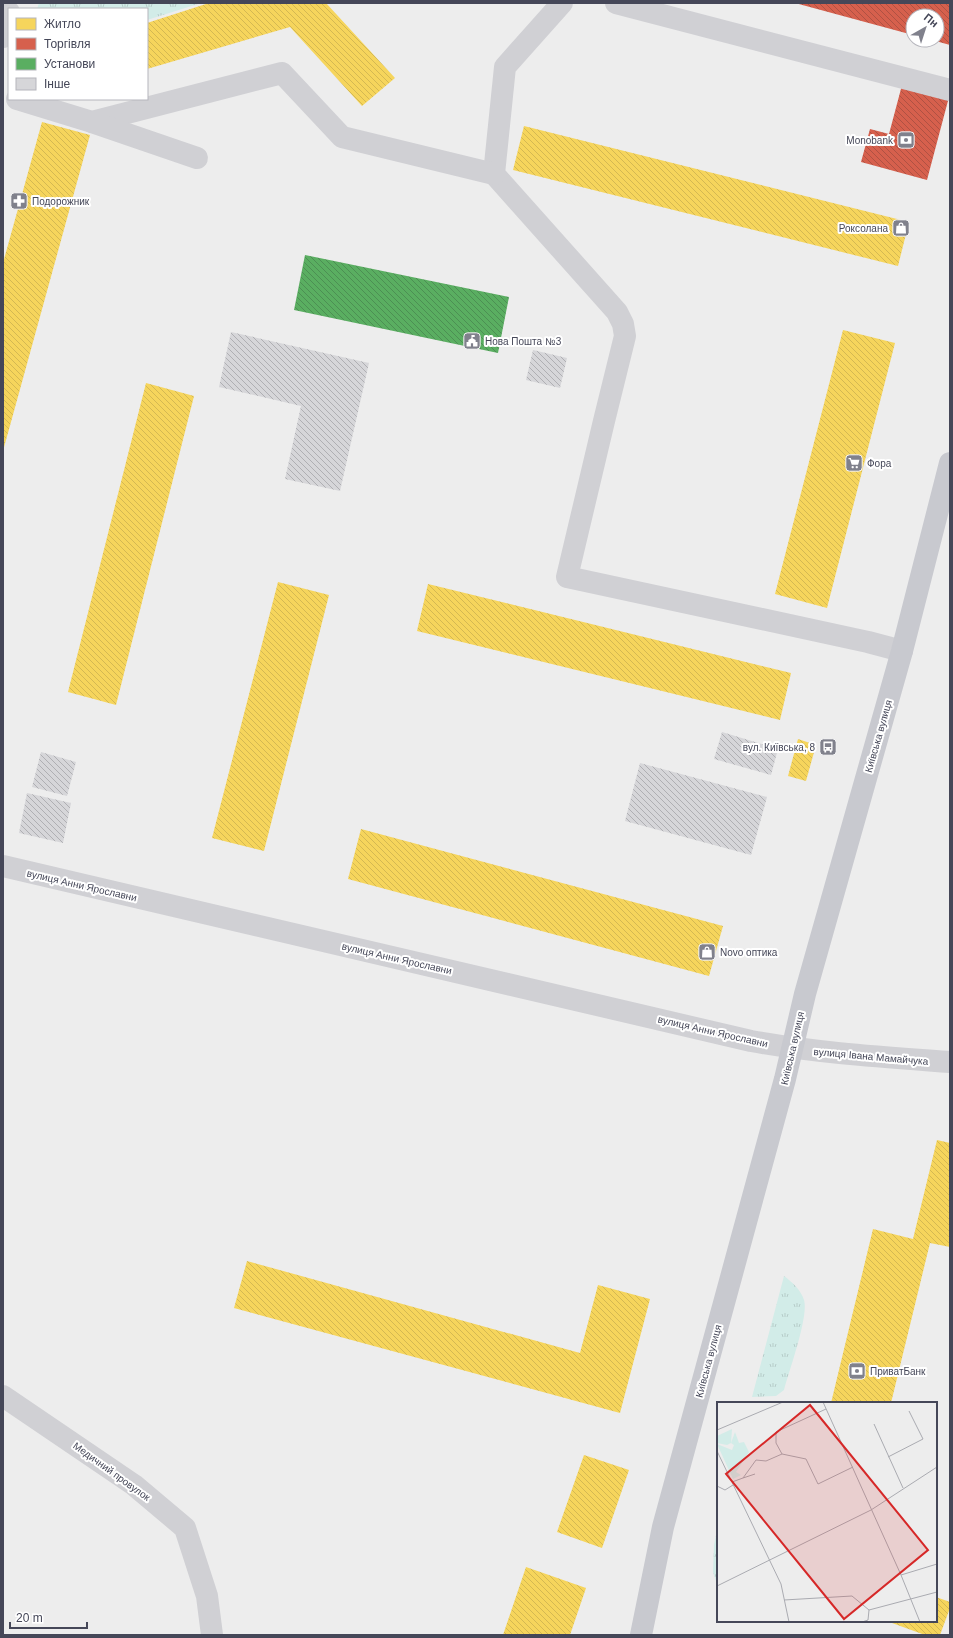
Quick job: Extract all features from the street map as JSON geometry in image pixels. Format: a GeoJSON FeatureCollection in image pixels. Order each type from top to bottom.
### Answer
{"type":"FeatureCollection","features":[{"type":"Feature","properties":{"kind":"main road","name":"Київська вулиця"},"geometry":{"type":"LineString","coordinates":[[641,1635],[663,1527],[785,1079],[804,994],[902,651],[950,463]]}},
{"type":"Feature","properties":{"kind":"street"},"geometry":{"type":"LineString","coordinates":[[494,174],[505,67],[562,3]]}},
{"type":"Feature","properties":{"kind":"street"},"geometry":{"type":"LineString","coordinates":[[616,3],[950,90]]}},
{"type":"Feature","properties":{"kind":"street"},"geometry":{"type":"LineString","coordinates":[[3,37],[8,14]]}},
{"type":"Feature","properties":{"kind":"street"},"geometry":{"type":"LineString","coordinates":[[92,122],[282,73],[342,137],[494,174],[617,312],[623,324],[625,336],[567,577],[868,642],[902,651]]}},
{"type":"Feature","properties":{"kind":"street"},"geometry":{"type":"LineString","coordinates":[[20,100],[92,122],[197,158]]}},
{"type":"Feature","properties":{"kind":"street","name":"вулиця Анни Ярославни"},"geometry":{"type":"LineString","coordinates":[[3,866],[751,1041],[792,1048]]}},
{"type":"Feature","properties":{"kind":"street","name":"вулиця Івана Мамайчука"},"geometry":{"type":"LineString","coordinates":[[792,1048],[836,1054],[950,1062]]}},
{"type":"Feature","properties":{"kind":"street","name":"Медичний провулок"},"geometry":{"type":"LineString","coordinates":[[3,1396],[134,1485],[186,1528],[207,1596],[212,1635]]}},
{"type":"Feature","properties":{"kind":"green space"},"geometry":{"type":"Polygon","coordinates":[[[39,3],[201,3],[148,20],[148,8],[37,8],[39,3]]]}},
{"type":"Feature","properties":{"kind":"green space"},"geometry":{"type":"Polygon","coordinates":[[[784,1276],[803,1296],[804,1300],[804,1318],[798,1344],[784,1390],[776,1396],[752,1397],[784,1276]]]}},
{"type":"Feature","properties":{"kind":"green space"},"geometry":{"type":"Polygon","coordinates":[[[717,1531],[717,1584],[713,1572],[714,1545],[717,1531]]]}},
{"type":"Feature","properties":{"kind":"building: Житло"},"geometry":{"type":"Polygon","coordinates":[[[209,3],[326,3],[395,78],[362,106],[290,27],[148,69],[148,23],[209,3]]]}},
{"type":"Feature","properties":{"kind":"building: Житло"},"geometry":{"type":"Polygon","coordinates":[[[42,122],[90,135],[3,451],[3,263],[42,122]]]}},
{"type":"Feature","properties":{"kind":"building: Житло"},"geometry":{"type":"Polygon","coordinates":[[[524,126],[909,222],[898,266],[513,170],[524,126]]]}},
{"type":"Feature","properties":{"kind":"building: Житло"},"geometry":{"type":"Polygon","coordinates":[[[843,330],[895,343],[827,608],[775,594],[843,330]]]}},
{"type":"Feature","properties":{"kind":"building: Житло"},"geometry":{"type":"Polygon","coordinates":[[[146,383],[194,396],[116,705],[68,692],[146,383]]]}},
{"type":"Feature","properties":{"kind":"building: Житло"},"geometry":{"type":"Polygon","coordinates":[[[278,582],[329,595],[264,851],[212,838],[278,582]]]}},
{"type":"Feature","properties":{"kind":"building: Житло"},"geometry":{"type":"Polygon","coordinates":[[[428,584],[791,673],[780,720],[417,631],[428,584]]]}},
{"type":"Feature","properties":{"kind":"building: Житло"},"geometry":{"type":"Polygon","coordinates":[[[798,739],[816,745],[806,781],[788,776],[798,739]]]}},
{"type":"Feature","properties":{"kind":"building: Житло"},"geometry":{"type":"Polygon","coordinates":[[[361,829],[723,926],[709,976],[348,879],[361,829]]]}},
{"type":"Feature","properties":{"kind":"building: Житло"},"geometry":{"type":"Polygon","coordinates":[[[937,1140],[950,1143],[950,1247],[930,1243],[891,1402],[831,1402],[873,1229],[913,1239],[937,1140]]]}},
{"type":"Feature","properties":{"kind":"building: Житло"},"geometry":{"type":"Polygon","coordinates":[[[247,1261],[580,1353],[598,1285],[650,1299],[620,1413],[234,1308],[247,1261]]]}},
{"type":"Feature","properties":{"kind":"building: Житло"},"geometry":{"type":"Polygon","coordinates":[[[584,1455],[629,1470],[602,1548],[557,1532],[584,1455]]]}},
{"type":"Feature","properties":{"kind":"building: Житло"},"geometry":{"type":"Polygon","coordinates":[[[526,1567],[586,1588],[570,1635],[503,1635],[526,1567]]]}},
{"type":"Feature","properties":{"kind":"building: Житло"},"geometry":{"type":"Polygon","coordinates":[[[937,1597],[950,1602],[950,1608],[940,1635],[925,1635],[892,1623],[937,1622],[937,1597]]]}},
{"type":"Feature","properties":{"kind":"building: Торгівля"},"geometry":{"type":"Polygon","coordinates":[[[795,3],[950,3],[950,45],[945,44],[945,8],[905,8],[905,33],[795,3]]]}},
{"type":"Feature","properties":{"kind":"building: Торгівля"},"geometry":{"type":"Polygon","coordinates":[[[902,85],[949,97],[927,180],[861,162],[870,129],[889,134],[902,85]]]}},
{"type":"Feature","properties":{"kind":"building: Установи"},"geometry":{"type":"Polygon","coordinates":[[[305,255],[509,297],[498,353],[294,310],[305,255]]]}},
{"type":"Feature","properties":{"kind":"building: Інше"},"geometry":{"type":"Polygon","coordinates":[[[231,332],[369,363],[340,491],[285,479],[301,406],[219,387],[231,332]]]}},
{"type":"Feature","properties":{"kind":"building: Інше"},"geometry":{"type":"Polygon","coordinates":[[[533,350],[567,358],[560,388],[526,380],[533,350]]]}},
{"type":"Feature","properties":{"kind":"building: Інше"},"geometry":{"type":"Polygon","coordinates":[[[722,732],[778,749],[771,775],[714,759],[722,732]]]}},
{"type":"Feature","properties":{"kind":"building: Інше"},"geometry":{"type":"Polygon","coordinates":[[[41,752],[76,762],[67,796],[32,787],[41,752]]]}},
{"type":"Feature","properties":{"kind":"building: Інше"},"geometry":{"type":"Polygon","coordinates":[[[640,763],[767,797],[751,855],[625,821],[640,763]]]}},
{"type":"Feature","properties":{"kind":"building: Інше"},"geometry":{"type":"Polygon","coordinates":[[[27,793],[71,803],[63,843],[19,833],[27,793]]]}},
{"type":"Feature","properties":{"kind":"place","name":"Monobank"},"geometry":{"type":"Point","coordinates":[906,140]}},
{"type":"Feature","properties":{"kind":"place","name":"Подорожник"},"geometry":{"type":"Point","coordinates":[19,201]}},
{"type":"Feature","properties":{"kind":"place","name":"Роксолана"},"geometry":{"type":"Point","coordinates":[901,228]}},
{"type":"Feature","properties":{"kind":"place","name":"Нова Пошта №3"},"geometry":{"type":"Point","coordinates":[472,341]}},
{"type":"Feature","properties":{"kind":"place","name":"Фора"},"geometry":{"type":"Point","coordinates":[854,463]}},
{"type":"Feature","properties":{"kind":"place","name":"вул. Київська, 8"},"geometry":{"type":"Point","coordinates":[828,747]}},
{"type":"Feature","properties":{"kind":"place","name":"Novo оптика"},"geometry":{"type":"Point","coordinates":[707,952]}},
{"type":"Feature","properties":{"kind":"place","name":"ПриватБанк"},"geometry":{"type":"Point","coordinates":[857,1371]}}]}
